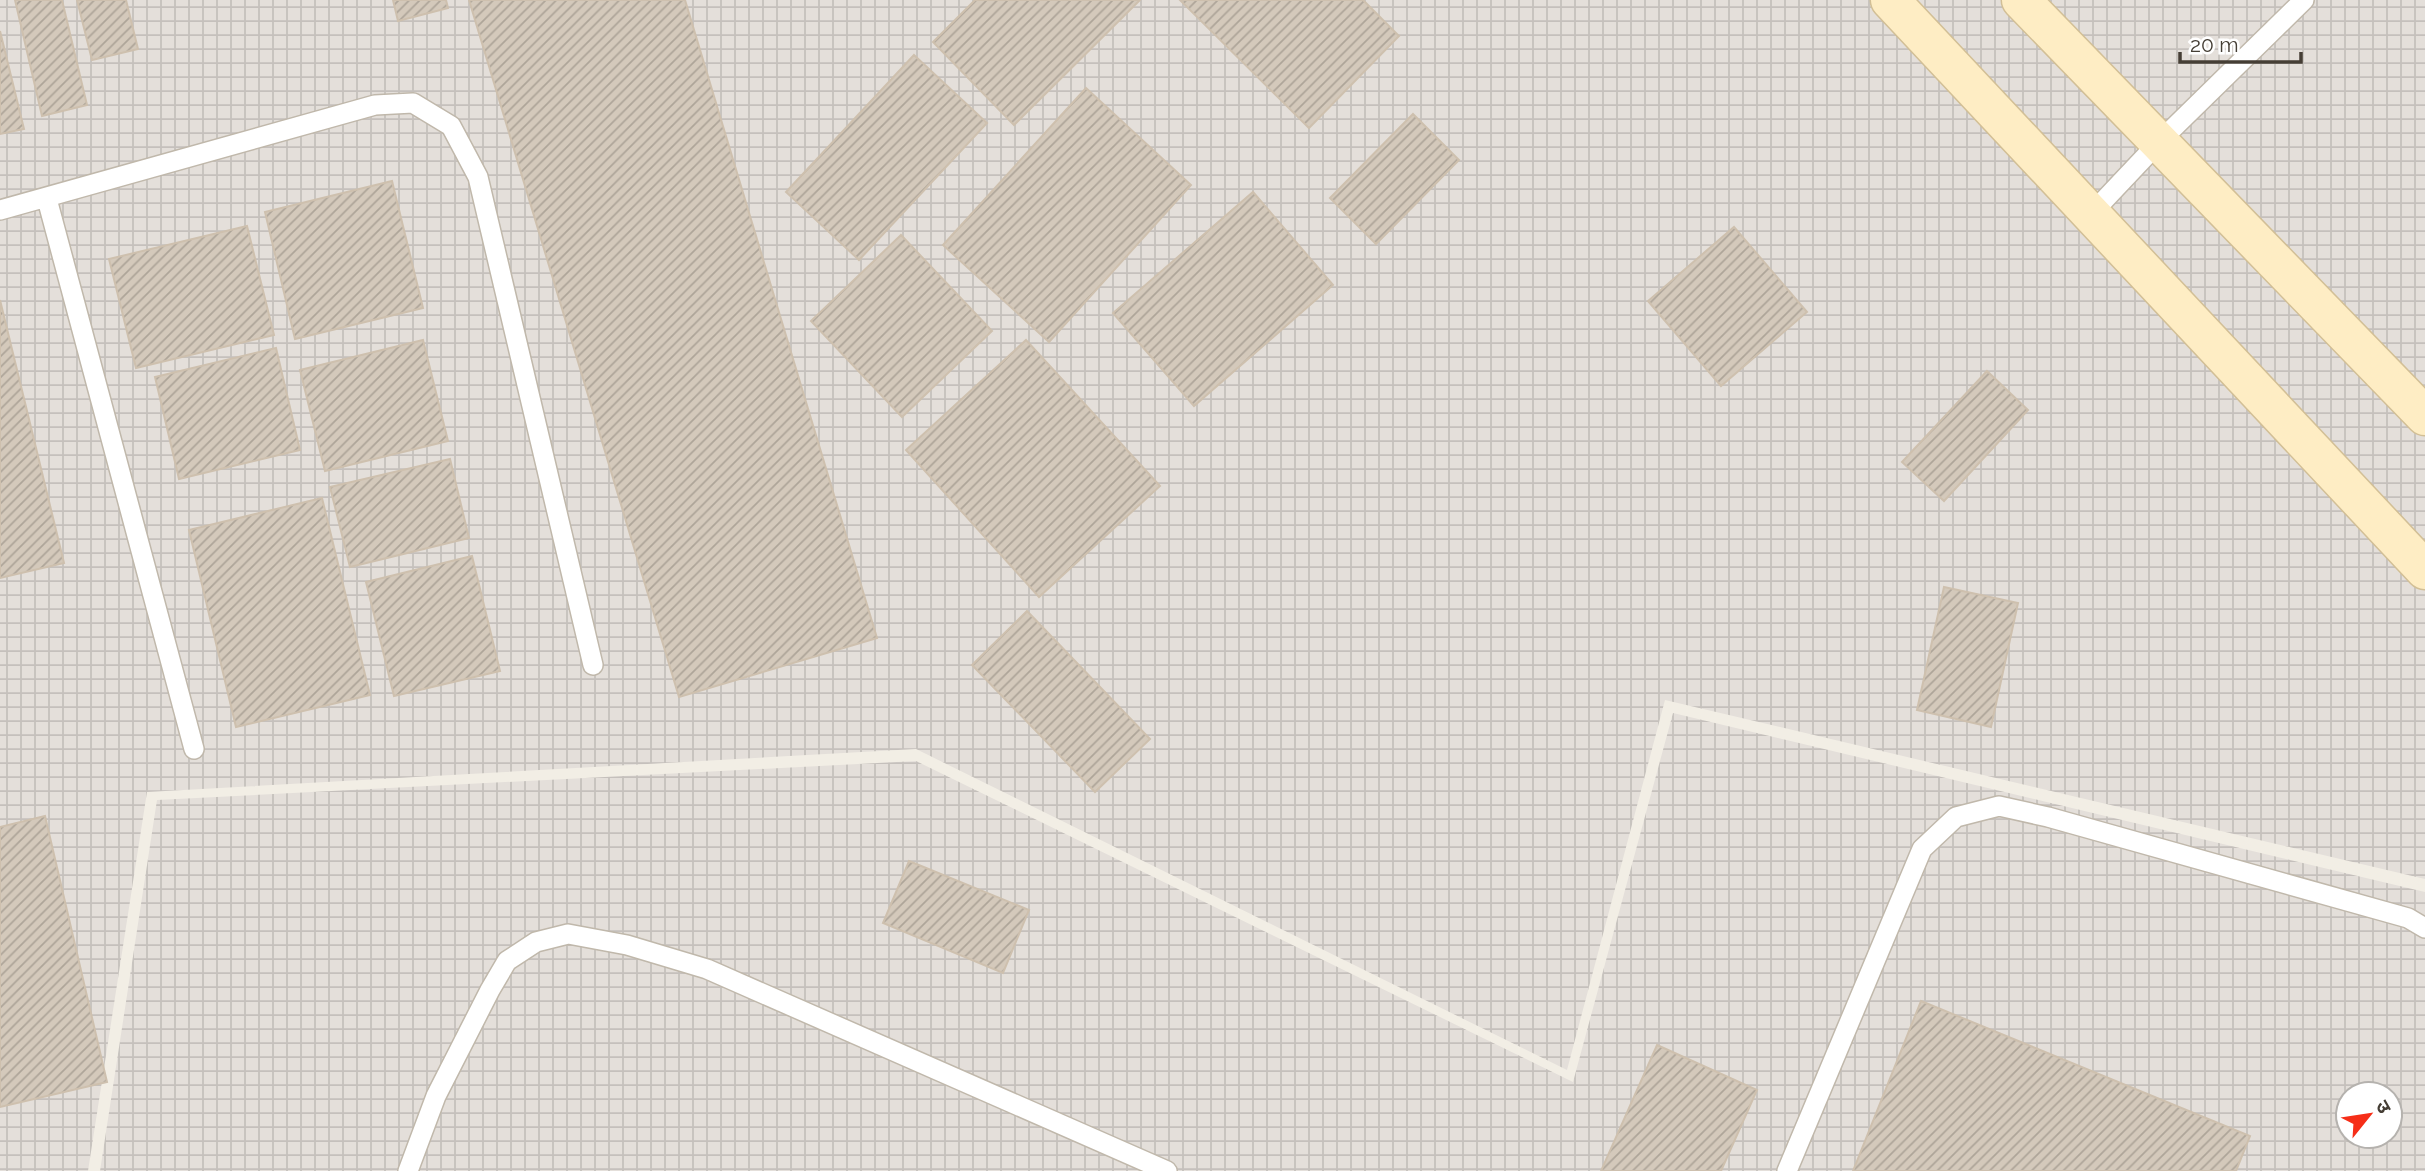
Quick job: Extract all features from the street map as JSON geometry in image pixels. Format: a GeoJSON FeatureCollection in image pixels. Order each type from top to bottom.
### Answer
{"type":"FeatureCollection","features":[{"type":"Feature","properties":{"kind":"main road"},"geometry":{"type":"LineString","coordinates":[[1890,0],[2425,570]]}},
{"type":"Feature","properties":{"kind":"main road"},"geometry":{"type":"LineString","coordinates":[[2021,0],[2425,416]]}},
{"type":"Feature","properties":{"kind":"lane"},"geometry":{"type":"LineString","coordinates":[[2092,213],[2160,141],[2304,0]]}},
{"type":"Feature","properties":{"kind":"lane"},"geometry":{"type":"LineString","coordinates":[[0,211],[375,105],[413,103],[450,126],[478,177],[593,665]]}},
{"type":"Feature","properties":{"kind":"lane"},"geometry":{"type":"LineString","coordinates":[[47,199],[194,749]]}},
{"type":"Feature","properties":{"kind":"lane"},"geometry":{"type":"LineString","coordinates":[[1787,1171],[1922,849],[1956,817],[1999,806],[2048,817],[2408,918],[2425,928]]}},
{"type":"Feature","properties":{"kind":"lane"},"geometry":{"type":"LineString","coordinates":[[408,1171],[436,1096],[507,961],[536,942],[568,934],[627,944],[707,969],[1167,1171]]}},
{"type":"Feature","properties":{"kind":"shaded area"},"geometry":{"type":"Polygon","coordinates":[[[0,0],[2425,0],[2425,879],[1665,700],[1567,1070],[916,749],[147,792],[88,1171],[0,1171],[0,0]]]}},
{"type":"Feature","properties":{"kind":"shaded area"},"geometry":{"type":"Polygon","coordinates":[[[1673,713],[2425,892],[2425,1171],[100,1171],[157,800],[916,761],[1573,1082],[1673,713]]]}},
{"type":"Feature","properties":{"kind":"building"},"geometry":{"type":"Polygon","coordinates":[[[15,0],[62,0],[87,105],[42,116],[15,0]]]}},
{"type":"Feature","properties":{"kind":"building"},"geometry":{"type":"Polygon","coordinates":[[[77,0],[126,0],[138,49],[92,60],[77,0]]]}},
{"type":"Feature","properties":{"kind":"building"},"geometry":{"type":"Polygon","coordinates":[[[393,0],[446,0],[448,8],[398,21],[393,0]]]}},
{"type":"Feature","properties":{"kind":"building"},"geometry":{"type":"Polygon","coordinates":[[[469,0],[685,0],[877,638],[679,697],[469,0]]]}},
{"type":"Feature","properties":{"kind":"building"},"geometry":{"type":"Polygon","coordinates":[[[975,0],[1140,0],[1014,125],[933,42],[975,0]]]}},
{"type":"Feature","properties":{"kind":"building"},"geometry":{"type":"Polygon","coordinates":[[[1180,0],[1363,0],[1399,36],[1309,128],[1180,0]]]}},
{"type":"Feature","properties":{"kind":"building"},"geometry":{"type":"Polygon","coordinates":[[[0,31],[24,129],[0,134],[0,31]]]}},
{"type":"Feature","properties":{"kind":"building"},"geometry":{"type":"Polygon","coordinates":[[[914,55],[987,123],[859,260],[786,192],[914,55]]]}},
{"type":"Feature","properties":{"kind":"building"},"geometry":{"type":"Polygon","coordinates":[[[1086,88],[1191,185],[1049,342],[943,245],[1086,88]]]}},
{"type":"Feature","properties":{"kind":"building"},"geometry":{"type":"Polygon","coordinates":[[[1413,114],[1459,160],[1376,244],[1330,198],[1413,114]]]}},
{"type":"Feature","properties":{"kind":"building"},"geometry":{"type":"Polygon","coordinates":[[[392,181],[423,308],[295,339],[265,212],[392,181]]]}},
{"type":"Feature","properties":{"kind":"building"},"geometry":{"type":"Polygon","coordinates":[[[1253,192],[1333,285],[1194,406],[1113,313],[1253,192]]]}},
{"type":"Feature","properties":{"kind":"building"},"geometry":{"type":"Polygon","coordinates":[[[247,226],[274,335],[136,368],[109,259],[247,226]]]}},
{"type":"Feature","properties":{"kind":"building"},"geometry":{"type":"Polygon","coordinates":[[[1734,227],[1807,312],[1721,386],[1648,301],[1734,227]]]}},
{"type":"Feature","properties":{"kind":"building"},"geometry":{"type":"Polygon","coordinates":[[[901,235],[992,331],[902,417],[811,321],[901,235]]]}},
{"type":"Feature","properties":{"kind":"building"},"geometry":{"type":"Polygon","coordinates":[[[0,300],[64,563],[0,578],[0,300]]]}},
{"type":"Feature","properties":{"kind":"building"},"geometry":{"type":"Polygon","coordinates":[[[423,340],[448,441],[325,471],[300,370],[423,340]]]}},
{"type":"Feature","properties":{"kind":"building"},"geometry":{"type":"Polygon","coordinates":[[[1026,340],[1160,486],[1039,597],[906,450],[1026,340]]]}},
{"type":"Feature","properties":{"kind":"building"},"geometry":{"type":"Polygon","coordinates":[[[276,348],[300,450],[179,479],[155,377],[276,348]]]}},
{"type":"Feature","properties":{"kind":"building"},"geometry":{"type":"Polygon","coordinates":[[[1987,371],[2028,410],[1944,501],[1902,462],[1987,371]]]}},
{"type":"Feature","properties":{"kind":"building"},"geometry":{"type":"Polygon","coordinates":[[[450,459],[469,538],[350,567],[330,487],[450,459]]]}},
{"type":"Feature","properties":{"kind":"building"},"geometry":{"type":"Polygon","coordinates":[[[322,498],[370,695],[236,727],[189,530],[322,498]]]}},
{"type":"Feature","properties":{"kind":"building"},"geometry":{"type":"Polygon","coordinates":[[[472,556],[500,671],[394,696],[366,582],[472,556]]]}},
{"type":"Feature","properties":{"kind":"building"},"geometry":{"type":"Polygon","coordinates":[[[1944,587],[2018,603],[1991,727],[1917,710],[1944,587]]]}},
{"type":"Feature","properties":{"kind":"building"},"geometry":{"type":"Polygon","coordinates":[[[1027,611],[1150,739],[1095,792],[972,665],[1027,611]]]}},
{"type":"Feature","properties":{"kind":"building"},"geometry":{"type":"Polygon","coordinates":[[[45,816],[107,1082],[0,1107],[0,827],[45,816]]]}},
{"type":"Feature","properties":{"kind":"building"},"geometry":{"type":"Polygon","coordinates":[[[909,861],[1029,910],[1003,973],[883,923],[909,861]]]}},
{"type":"Feature","properties":{"kind":"building"},"geometry":{"type":"Polygon","coordinates":[[[1921,1001],[2250,1136],[2236,1171],[1853,1171],[1921,1001]]]}},
{"type":"Feature","properties":{"kind":"building"},"geometry":{"type":"Polygon","coordinates":[[[1657,1045],[1757,1090],[1721,1171],[1601,1171],[1657,1045]]]}}]}
